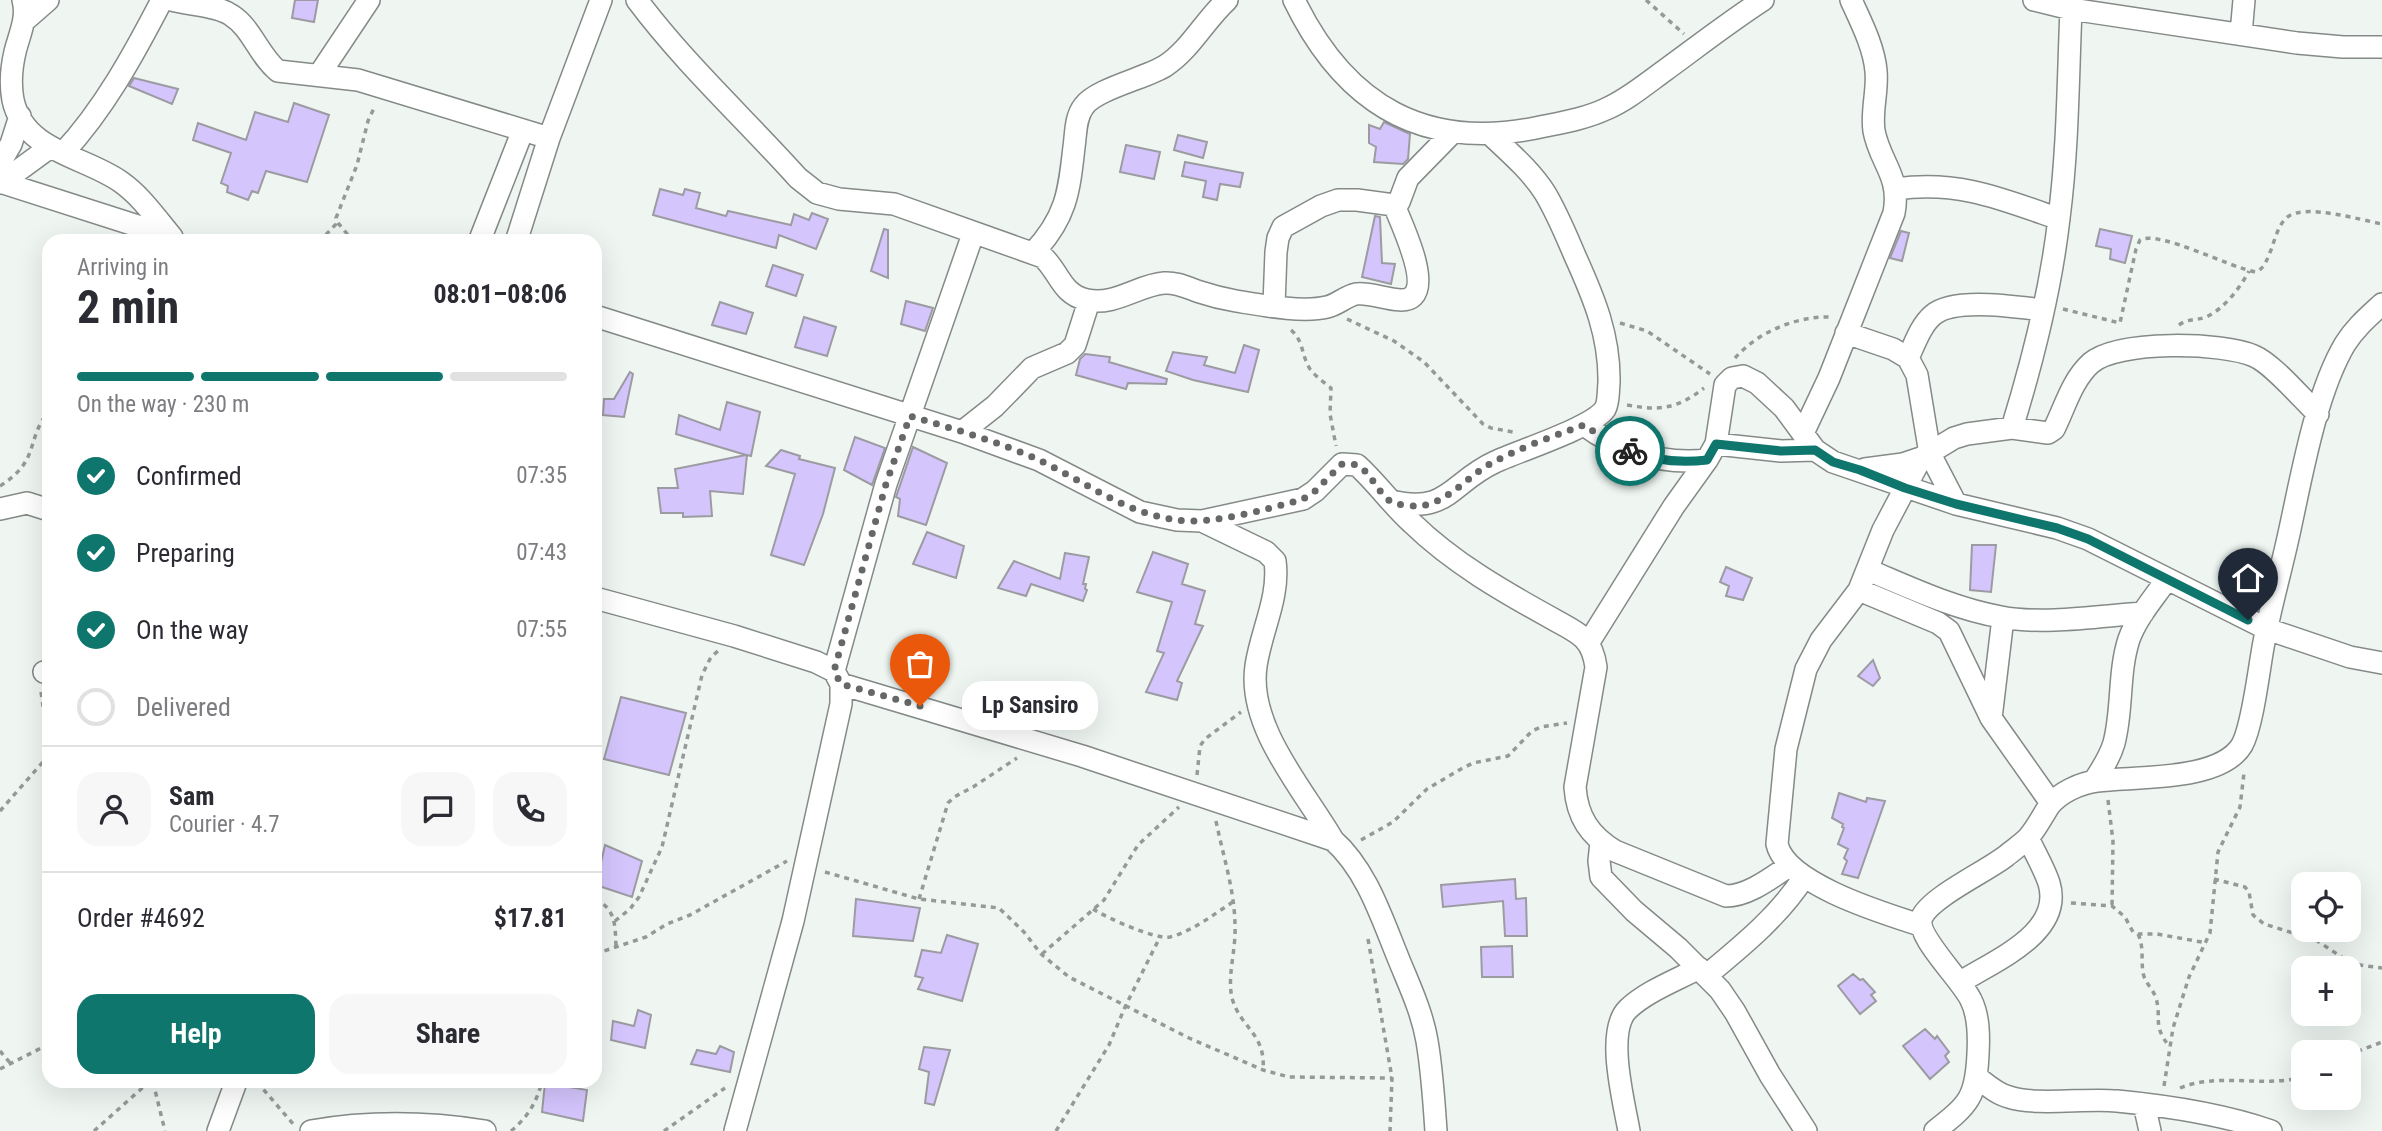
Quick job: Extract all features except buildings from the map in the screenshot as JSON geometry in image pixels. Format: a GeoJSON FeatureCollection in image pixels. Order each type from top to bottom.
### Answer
{"type":"FeatureCollection","features":[{"type":"Feature","properties":{"kind":"street"},"geometry":{"type":"LineString","coordinates":[[48,0],[23,11],[10,81],[14,104],[20,116],[38,140],[121,182],[173,234]]}},
{"type":"Feature","properties":{"kind":"street"},"geometry":{"type":"LineString","coordinates":[[0,183],[78,136],[117,80],[162,0]]}},
{"type":"Feature","properties":{"kind":"street"},"geometry":{"type":"LineString","coordinates":[[171,0],[233,15],[244,25],[270,65],[278,71],[358,80],[549,138]]}},
{"type":"Feature","properties":{"kind":"street"},"geometry":{"type":"LineString","coordinates":[[319,75],[369,0]]}},
{"type":"Feature","properties":{"kind":"street"},"geometry":{"type":"LineString","coordinates":[[519,234],[549,138],[601,0]]}},
{"type":"Feature","properties":{"kind":"street"},"geometry":{"type":"LineString","coordinates":[[638,0],[694,69],[798,177],[817,193],[839,200],[894,204],[1033,253],[1051,264],[1064,289],[1089,301],[1110,299],[1167,282],[1237,301],[1294,308],[1327,307],[1361,293],[1402,301],[1411,299],[1416,292],[1417,271],[1413,252],[1394,205]]}},
{"type":"Feature","properties":{"kind":"street"},"geometry":{"type":"LineString","coordinates":[[1033,253],[1059,221],[1064,206],[1077,122],[1084,105],[1101,94],[1164,66],[1181,54],[1211,15],[1227,0]]}},
{"type":"Feature","properties":{"kind":"street"},"geometry":{"type":"LineString","coordinates":[[1294,0],[1320,45],[1366,96],[1399,117],[1452,133],[1491,135],[1531,130],[1607,109],[1641,88],[1763,0]]}},
{"type":"Feature","properties":{"kind":"street"},"geometry":{"type":"LineString","coordinates":[[1809,442],[1829,377],[1894,213],[1896,189],[1875,132],[1877,70],[1871,47],[1851,0]]}},
{"type":"Feature","properties":{"kind":"street"},"geometry":{"type":"LineString","coordinates":[[2034,0],[2071,9],[2308,44],[2382,47]]}},
{"type":"Feature","properties":{"kind":"street"},"geometry":{"type":"LineString","coordinates":[[2241,34],[2244,0]]}},
{"type":"Feature","properties":{"kind":"street"},"geometry":{"type":"LineString","coordinates":[[2012,428],[2035,348],[2059,219],[2071,9]]}},
{"type":"Feature","properties":{"kind":"street"},"geometry":{"type":"LineString","coordinates":[[0,163],[11,144],[20,116]]}},
{"type":"Feature","properties":{"kind":"street"},"geometry":{"type":"LineString","coordinates":[[482,234],[523,130]]}},
{"type":"Feature","properties":{"kind":"street"},"geometry":{"type":"LineString","coordinates":[[1274,305],[1276,252],[1283,227],[1321,206],[1338,200],[1394,205],[1399,202],[1408,177],[1452,133]]}},
{"type":"Feature","properties":{"kind":"street"},"geometry":{"type":"LineString","coordinates":[[1391,501],[1407,505],[1429,505],[1492,463],[1584,425],[1606,408],[1607,351],[1601,318],[1544,191],[1524,166],[1491,135]]}},
{"type":"Feature","properties":{"kind":"street"},"geometry":{"type":"LineString","coordinates":[[0,183],[162,234]]}},
{"type":"Feature","properties":{"kind":"street"},"geometry":{"type":"LineString","coordinates":[[1896,189],[1956,187],[2059,219]]}},
{"type":"Feature","properties":{"kind":"street"},"geometry":{"type":"LineString","coordinates":[[735,1131],[808,857],[841,704],[837,677],[886,484],[973,234]]}},
{"type":"Feature","properties":{"kind":"street"},"geometry":{"type":"LineString","coordinates":[[962,432],[995,407],[1032,368],[1067,353],[1075,345],[1089,301]]}},
{"type":"Feature","properties":{"kind":"street"},"geometry":{"type":"LineString","coordinates":[[1935,1131],[1971,1099],[1977,1077],[1978,1024],[1973,1002],[1961,982],[1923,935],[1920,925],[1922,916],[1938,900],[1998,863],[2028,838],[2051,803],[2068,790],[2099,781],[2207,769],[2225,762],[2242,746],[2248,730],[2267,629],[2318,414],[2331,374],[2345,345],[2360,323],[2382,304]]}},
{"type":"Feature","properties":{"kind":"street"},"geometry":{"type":"LineString","coordinates":[[1909,358],[1921,330],[1931,316],[1941,309],[1957,306],[2043,307]]}},
{"type":"Feature","properties":{"kind":"street"},"geometry":{"type":"LineString","coordinates":[[602,318],[962,432],[1039,460],[1140,512],[1177,520],[1202,521],[1303,499],[1342,464],[1357,465],[1411,523],[1450,555],[1577,632],[1589,642],[1594,652],[1596,667],[1575,787],[1576,803],[1582,819],[1601,842],[1615,851],[1726,896],[1735,896],[1796,871]]}},
{"type":"Feature","properties":{"kind":"street"},"geometry":{"type":"LineString","coordinates":[[1846,333],[1893,349],[1909,358],[1917,375],[1925,456],[1956,504]]}},
{"type":"Feature","properties":{"kind":"street"},"geometry":{"type":"LineString","coordinates":[[1860,470],[1903,464],[1967,434],[2012,428],[2048,433],[2054,429],[2077,379],[2089,365],[2102,355],[2122,349],[2152,346],[2200,348],[2255,356],[2318,414]]}},
{"type":"Feature","properties":{"kind":"street"},"geometry":{"type":"LineString","coordinates":[[1589,642],[1674,506],[1712,452],[1725,385],[1732,378],[1743,376],[1757,383],[1784,408],[1809,442],[1833,462],[1956,504],[2057,528],[2088,539],[2267,629],[2350,657],[2382,663]]}},
{"type":"Feature","properties":{"kind":"street"},"geometry":{"type":"LineString","coordinates":[[1584,425],[1617,446],[1640,455],[1688,463],[1712,452],[1781,451],[1809,442]]}},
{"type":"Feature","properties":{"kind":"street"},"geometry":{"type":"LineString","coordinates":[[1920,925],[1882,913],[1796,871],[1779,854],[1777,844],[1783,776],[1794,710],[1806,669],[1821,640],[1863,580],[1882,530],[1925,456]]}},
{"type":"Feature","properties":{"kind":"street"},"geometry":{"type":"LineString","coordinates":[[0,509],[27,503],[42,508]]}},
{"type":"Feature","properties":{"kind":"street"},"geometry":{"type":"LineString","coordinates":[[1202,521],[1266,552],[1275,561],[1275,589],[1255,670],[1256,694],[1261,716],[1272,743],[1381,914],[1421,1013],[1427,1041],[1436,1131]]}},
{"type":"Feature","properties":{"kind":"street"},"geometry":{"type":"LineString","coordinates":[[2099,781],[2114,743],[2123,665],[2130,637],[2167,579]]}},
{"type":"Feature","properties":{"kind":"street"},"geometry":{"type":"LineString","coordinates":[[1863,580],[2003,618],[2048,619],[2143,613]]}},
{"type":"Feature","properties":{"kind":"street"},"geometry":{"type":"LineString","coordinates":[[1863,580],[1949,631],[1991,718],[2051,803]]}},
{"type":"Feature","properties":{"kind":"street"},"geometry":{"type":"LineString","coordinates":[[602,600],[734,636],[816,662],[837,677],[1203,795],[1338,845]]}},
{"type":"Feature","properties":{"kind":"street"},"geometry":{"type":"LineString","coordinates":[[1991,718],[2003,618]]}},
{"type":"Feature","properties":{"kind":"street"},"geometry":{"type":"LineString","coordinates":[[1961,982],[2033,936],[2047,918],[2051,903],[2049,884],[2028,838]]}},
{"type":"Feature","properties":{"kind":"street"},"geometry":{"type":"LineString","coordinates":[[1601,842],[1601,877],[1634,911],[1703,972],[1735,1012],[1770,1075],[1806,1131]]}},
{"type":"Feature","properties":{"kind":"street"},"geometry":{"type":"LineString","coordinates":[[1629,1131],[1617,1050],[1617,1031],[1626,1011],[1638,1001],[1703,972],[1773,917],[1794,892],[1796,871]]}},
{"type":"Feature","properties":{"kind":"street"},"geometry":{"type":"LineString","coordinates":[[1977,1077],[2009,1098],[2155,1102],[2271,1131]]}},
{"type":"Feature","properties":{"kind":"street"},"geometry":{"type":"LineString","coordinates":[[218,1131],[234,1088]]}},
{"type":"Feature","properties":{"kind":"street"},"geometry":{"type":"LineString","coordinates":[[2150,1131],[2155,1102]]}},
{"type":"Feature","properties":{"kind":"street"},"geometry":{"type":"LineString","coordinates":[[311,1131],[375,1125],[444,1125],[485,1131]]}},
{"type":"Feature","properties":{"kind":"path"},"geometry":{"type":"LineString","coordinates":[[1646,0],[1698,46]]}},
{"type":"Feature","properties":{"kind":"path"},"geometry":{"type":"LineString","coordinates":[[347,234],[338,223],[338,212],[357,165],[368,121],[385,88]]}},
{"type":"Feature","properties":{"kind":"path"},"geometry":{"type":"LineString","coordinates":[[2043,307],[2120,323],[2137,249],[2140,240],[2146,237],[2169,242],[2249,271],[2261,271],[2287,216],[2298,212],[2316,212],[2382,224]]}},
{"type":"Feature","properties":{"kind":"path"},"geometry":{"type":"LineString","coordinates":[[327,234],[338,223]]}},
{"type":"Feature","properties":{"kind":"path"},"geometry":{"type":"LineString","coordinates":[[2152,346],[2187,320],[2210,314],[2233,294],[2249,271]]}},
{"type":"Feature","properties":{"kind":"path"},"geometry":{"type":"LineString","coordinates":[[1274,305],[1278,315],[1298,336],[1312,372],[1331,388],[1332,432],[1342,464]]}},
{"type":"Feature","properties":{"kind":"path"},"geometry":{"type":"LineString","coordinates":[[1327,307],[1409,351],[1442,380],[1467,410],[1483,424],[1544,441]]}},
{"type":"Feature","properties":{"kind":"path"},"geometry":{"type":"LineString","coordinates":[[1601,318],[1647,331],[1725,385]]}},
{"type":"Feature","properties":{"kind":"path"},"geometry":{"type":"LineString","coordinates":[[0,486],[14,477],[25,465],[42,419]]}},
{"type":"Feature","properties":{"kind":"path"},"geometry":{"type":"LineString","coordinates":[[615,921],[639,897],[653,867],[670,815],[702,675],[711,657],[734,636]]}},
{"type":"Feature","properties":{"kind":"path"},"geometry":{"type":"LineString","coordinates":[[1256,694],[1234,719],[1205,739],[1200,746],[1203,795],[1233,902],[1235,929],[1231,996],[1239,1014],[1262,1046],[1263,1070]]}},
{"type":"Feature","properties":{"kind":"path"},"geometry":{"type":"LineString","coordinates":[[1338,845],[1393,822],[1427,789],[1461,769],[1473,763],[1508,756],[1532,731],[1554,724],[1587,723]]}},
{"type":"Feature","properties":{"kind":"path"},"geometry":{"type":"LineString","coordinates":[[919,899],[948,803],[1042,743]]}},
{"type":"Feature","properties":{"kind":"path"},"geometry":{"type":"LineString","coordinates":[[2155,1102],[2189,978],[2210,933],[2218,852],[2235,820],[2243,795],[2242,746]]}},
{"type":"Feature","properties":{"kind":"path"},"geometry":{"type":"LineString","coordinates":[[0,811],[42,763]]}},
{"type":"Feature","properties":{"kind":"path"},"geometry":{"type":"LineString","coordinates":[[2099,781],[2113,841],[2112,906]]}},
{"type":"Feature","properties":{"kind":"path"},"geometry":{"type":"LineString","coordinates":[[1041,954],[1104,900],[1138,845],[1203,795]]}},
{"type":"Feature","properties":{"kind":"path"},"geometry":{"type":"LineString","coordinates":[[602,951],[646,937],[667,924],[808,857],[919,899],[999,908],[1024,932],[1041,954],[1069,976],[1125,1007],[1155,1019],[1220,1053],[1263,1070],[1289,1077],[1392,1078]]}},
{"type":"Feature","properties":{"kind":"path"},"geometry":{"type":"LineString","coordinates":[[2214,879],[2245,887],[2249,892],[2253,915],[2264,924],[2316,940],[2352,964],[2382,968]]}},
{"type":"Feature","properties":{"kind":"path"},"geometry":{"type":"LineString","coordinates":[[1093,909],[1109,919],[1160,937],[1170,937],[1233,902]]}},
{"type":"Feature","properties":{"kind":"path"},"geometry":{"type":"LineString","coordinates":[[2051,903],[2112,906],[2125,917],[2133,932],[2138,934],[2157,933],[2207,943]]}},
{"type":"Feature","properties":{"kind":"path"},"geometry":{"type":"LineString","coordinates":[[602,904],[611,911],[615,921],[616,946]]}},
{"type":"Feature","properties":{"kind":"path"},"geometry":{"type":"LineString","coordinates":[[2138,934],[2142,945],[2144,977],[2155,998],[2157,1024],[2161,1036],[2169,1046]]}},
{"type":"Feature","properties":{"kind":"path"},"geometry":{"type":"LineString","coordinates":[[1056,1131],[1109,1045],[1160,937]]}},
{"type":"Feature","properties":{"kind":"path"},"geometry":{"type":"LineString","coordinates":[[1367,937],[1392,1078],[1390,1131]]}},
{"type":"Feature","properties":{"kind":"path"},"geometry":{"type":"LineString","coordinates":[[2361,1050],[2382,1042]]}},
{"type":"Feature","properties":{"kind":"path"},"geometry":{"type":"LineString","coordinates":[[0,1069],[42,1048]]}},
{"type":"Feature","properties":{"kind":"path"},"geometry":{"type":"LineString","coordinates":[[0,1051],[11,1064]]}},
{"type":"Feature","properties":{"kind":"path"},"geometry":{"type":"LineString","coordinates":[[2155,1102],[2202,1081],[2291,1079]]}},
{"type":"Feature","properties":{"kind":"path"},"geometry":{"type":"LineString","coordinates":[[664,1131],[726,1087]]}},
{"type":"Feature","properties":{"kind":"path"},"geometry":{"type":"LineString","coordinates":[[94,1131],[144,1088]]}},
{"type":"Feature","properties":{"kind":"path"},"geometry":{"type":"LineString","coordinates":[[153,1088],[165,1131]]}},
{"type":"Feature","properties":{"kind":"path"},"geometry":{"type":"LineString","coordinates":[[262,1088],[299,1131]]}},
{"type":"Feature","properties":{"kind":"path"},"geometry":{"type":"LineString","coordinates":[[511,1131],[523,1121],[535,1104],[540,1088]]}},
{"type":"Feature","properties":{"kind":"way so far"},"geometry":{"type":"LineString","coordinates":[[920,706],[841,684],[834,671],[886,484],[910,416],[1039,460],[1140,512],[1177,520],[1202,521],[1303,499],[1342,464],[1348,463],[1357,465],[1391,501],[1407,505],[1429,505],[1492,463],[1584,425],[1630,451]]}},
{"type":"Feature","properties":{"kind":"place","name":"Lp Sansiro"},"geometry":{"type":"Point","coordinates":[920,706]}},
{"type":"Feature","properties":{"kind":"route"},"geometry":{"type":"LineString","coordinates":[[1630,451],[1666,461],[1688,463],[1707,460],[1716,444],[1781,451],[1815,450],[1833,462],[1905,488],[1956,504],[2057,528],[2088,539],[2248,620]]}}]}
